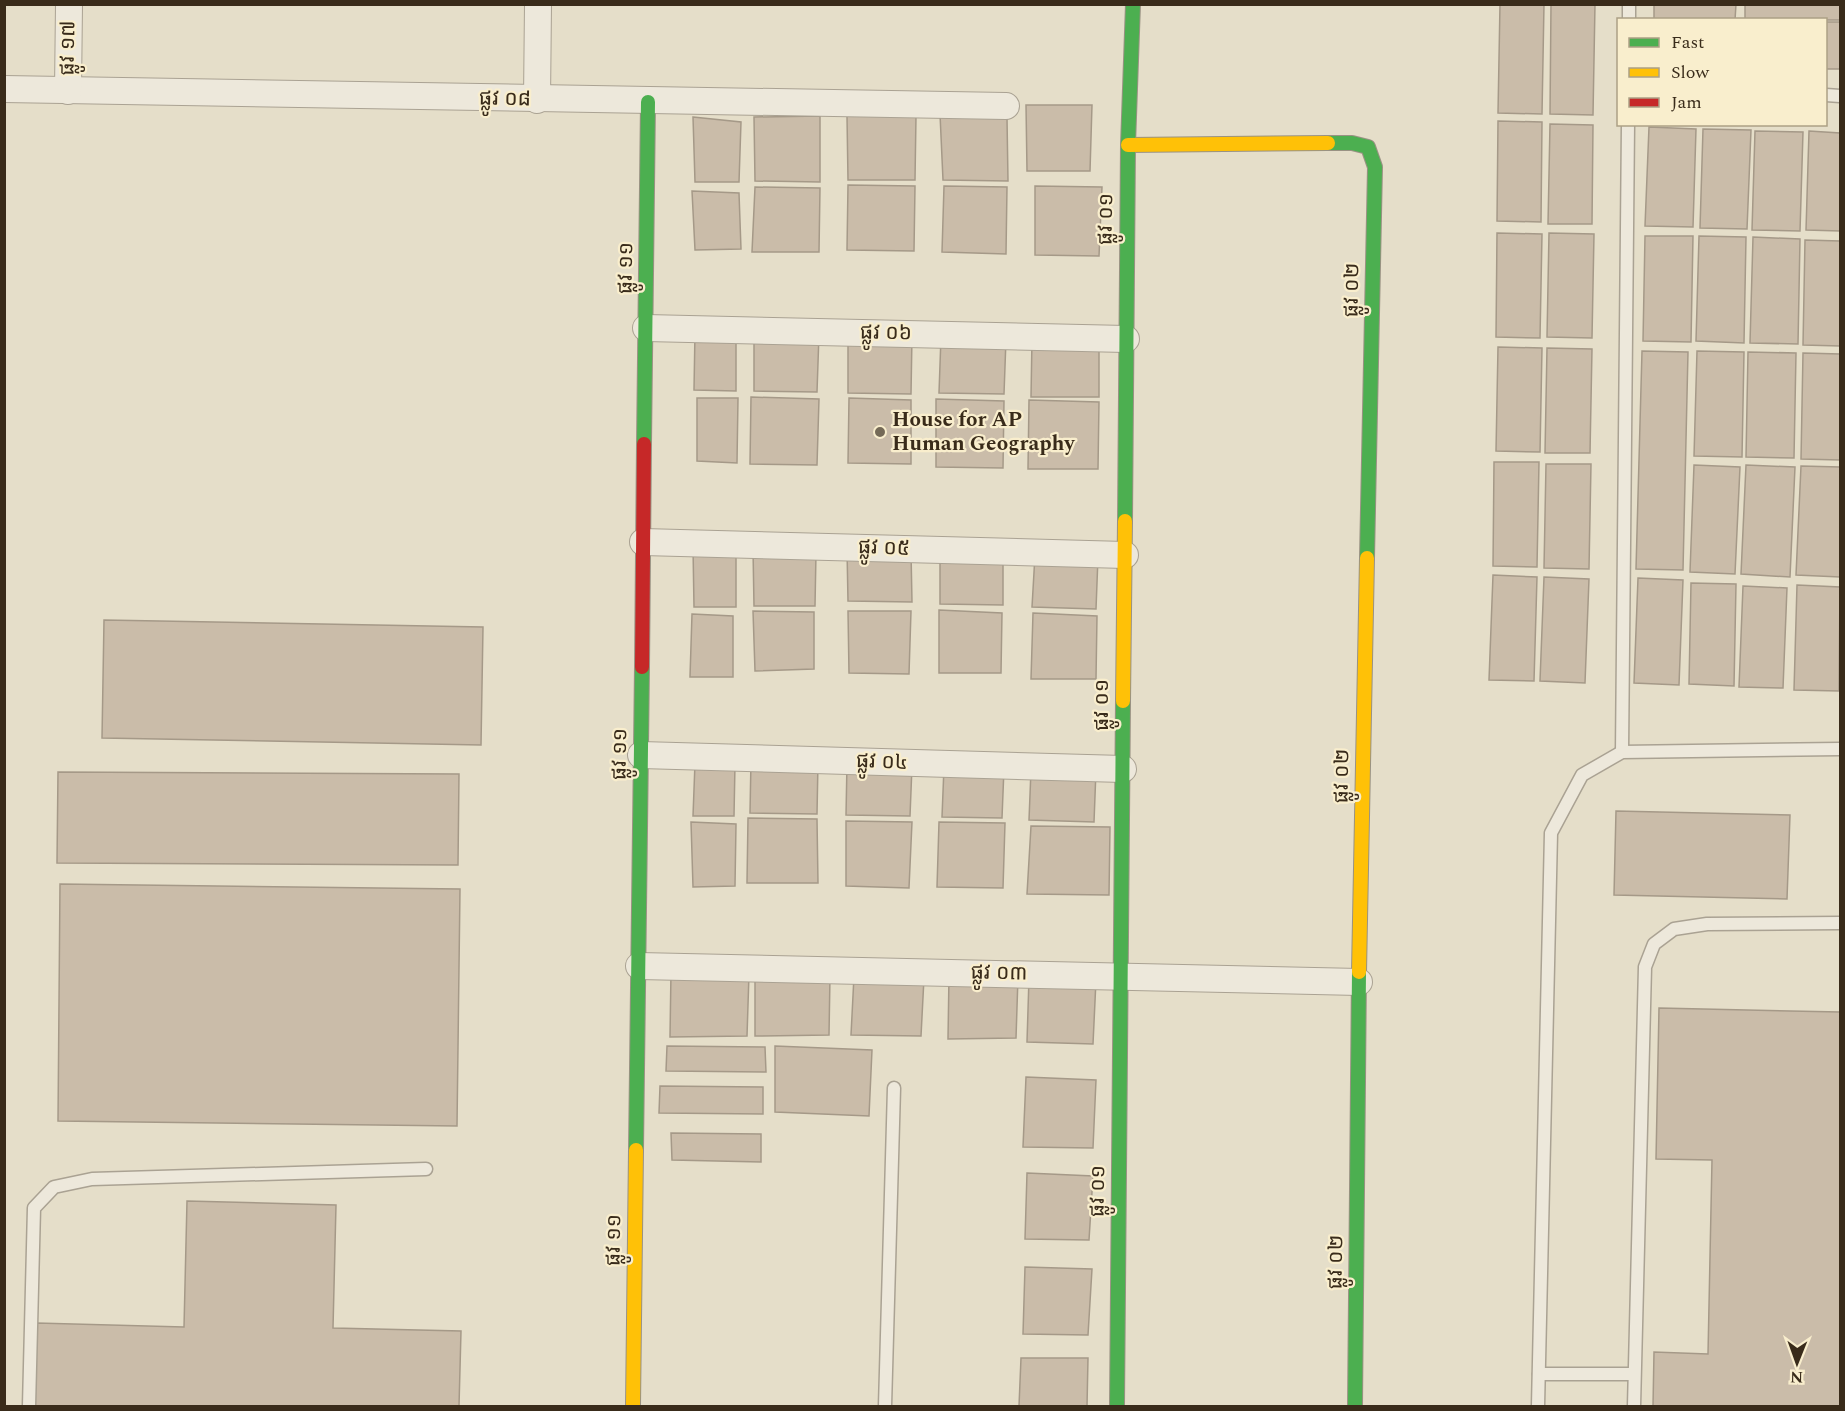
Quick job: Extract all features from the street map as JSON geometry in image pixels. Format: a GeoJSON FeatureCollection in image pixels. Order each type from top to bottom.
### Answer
{"type":"FeatureCollection","features":[{"type":"Feature","properties":{"kind":"street","name":"ផ្លូវ ១៧"},"geometry":{"type":"LineString","coordinates":[[68,91],[69,4]]}},
{"type":"Feature","properties":{"kind":"street"},"geometry":{"type":"LineString","coordinates":[[537,100],[538,4]]}},
{"type":"Feature","properties":{"kind":"street","name":"ផ្លូវ ០១"},"geometry":{"type":"LineString","coordinates":[[1117,1407],[1128,145],[1132,4]]}},
{"type":"Feature","properties":{"kind":"street","name":"ផ្លូវ ០៨"},"geometry":{"type":"LineString","coordinates":[[4,89],[648,102],[1006,106]]}},
{"type":"Feature","properties":{"kind":"street","name":"ផ្លូវ ១១"},"geometry":{"type":"LineString","coordinates":[[633,1407],[648,102]]}},
{"type":"Feature","properties":{"kind":"street","name":"ផ្លូវ ០២"},"geometry":{"type":"LineString","coordinates":[[1128,145],[1352,143],[1368,147],[1375,167],[1359,982],[1355,1407]]}},
{"type":"Feature","properties":{"kind":"street","name":"ផ្លូវ ០៦"},"geometry":{"type":"LineString","coordinates":[[646,328],[1126,339]]}},
{"type":"Feature","properties":{"kind":"street","name":"ផ្លូវ ០៥"},"geometry":{"type":"LineString","coordinates":[[643,542],[1125,555]]}},
{"type":"Feature","properties":{"kind":"street","name":"ផ្លូវ ០៤"},"geometry":{"type":"LineString","coordinates":[[641,755],[1123,769]]}},
{"type":"Feature","properties":{"kind":"street","name":"ផ្លូវ ០៣"},"geometry":{"type":"LineString","coordinates":[[639,966],[1359,982]]}},
{"type":"Feature","properties":{"kind":"lane"},"geometry":{"type":"LineString","coordinates":[[1622,752],[1628,126]]}},
{"type":"Feature","properties":{"kind":"lane"},"geometry":{"type":"LineString","coordinates":[[1538,1407],[1551,833],[1582,775],[1622,752],[1840,749]]}},
{"type":"Feature","properties":{"kind":"lane"},"geometry":{"type":"LineString","coordinates":[[1634,1407],[1646,967],[1654,944],[1674,929],[1707,924],[1840,923]]}},
{"type":"Feature","properties":{"kind":"lane"},"geometry":{"type":"LineString","coordinates":[[885,1407],[894,1088]]}},
{"type":"Feature","properties":{"kind":"lane"},"geometry":{"type":"LineString","coordinates":[[29,1407],[34,1208],[54,1187],[92,1179],[426,1169]]}},
{"type":"Feature","properties":{"kind":"lane"},"geometry":{"type":"LineString","coordinates":[[1539,1374],[1634,1374]]}},
{"type":"Feature","properties":{"kind":"building"},"geometry":{"type":"Polygon","coordinates":[[[1500,4],[1544,4],[1542,114],[1498,113],[1500,4]]]}},
{"type":"Feature","properties":{"kind":"building"},"geometry":{"type":"Polygon","coordinates":[[[1551,4],[1595,4],[1593,115],[1550,114],[1551,4]]]}},
{"type":"Feature","properties":{"kind":"building"},"geometry":{"type":"Polygon","coordinates":[[[1654,4],[1736,4],[1735,18],[1654,18],[1654,4]]]}},
{"type":"Feature","properties":{"kind":"building"},"geometry":{"type":"Polygon","coordinates":[[[1745,4],[1840,4],[1840,20],[1745,18],[1745,4]]]}},
{"type":"Feature","properties":{"kind":"building"},"geometry":{"type":"Polygon","coordinates":[[[1827,22],[1840,22],[1840,69],[1827,69],[1827,22]]]}},
{"type":"Feature","properties":{"kind":"building"},"geometry":{"type":"Polygon","coordinates":[[[1026,105],[1092,105],[1090,171],[1027,171],[1026,105]]]}},
{"type":"Feature","properties":{"kind":"building"},"geometry":{"type":"Polygon","coordinates":[[[940,114],[1007,118],[1008,181],[943,180],[940,114]]]}},
{"type":"Feature","properties":{"kind":"building"},"geometry":{"type":"Polygon","coordinates":[[[820,116],[820,182],[755,181],[754,117],[820,116]]]}},
{"type":"Feature","properties":{"kind":"building"},"geometry":{"type":"Polygon","coordinates":[[[847,116],[916,116],[915,180],[848,180],[847,116]]]}},
{"type":"Feature","properties":{"kind":"building"},"geometry":{"type":"Polygon","coordinates":[[[693,117],[741,122],[739,182],[695,182],[693,117]]]}},
{"type":"Feature","properties":{"kind":"building"},"geometry":{"type":"Polygon","coordinates":[[[1498,121],[1542,122],[1541,222],[1497,221],[1498,121]]]}},
{"type":"Feature","properties":{"kind":"building"},"geometry":{"type":"Polygon","coordinates":[[[1550,124],[1593,125],[1592,224],[1548,224],[1550,124]]]}},
{"type":"Feature","properties":{"kind":"building"},"geometry":{"type":"Polygon","coordinates":[[[1649,127],[1696,129],[1693,227],[1645,226],[1649,127]]]}},
{"type":"Feature","properties":{"kind":"building"},"geometry":{"type":"Polygon","coordinates":[[[1703,129],[1751,130],[1747,229],[1700,228],[1703,129]]]}},
{"type":"Feature","properties":{"kind":"building"},"geometry":{"type":"Polygon","coordinates":[[[1755,131],[1803,132],[1800,231],[1752,230],[1755,131]]]}},
{"type":"Feature","properties":{"kind":"building"},"geometry":{"type":"Polygon","coordinates":[[[1809,131],[1840,133],[1840,231],[1806,230],[1809,131]]]}},
{"type":"Feature","properties":{"kind":"building"},"geometry":{"type":"Polygon","coordinates":[[[848,185],[915,186],[914,251],[847,250],[848,185]]]}},
{"type":"Feature","properties":{"kind":"building"},"geometry":{"type":"Polygon","coordinates":[[[944,186],[1007,187],[1006,254],[942,252],[944,186]]]}},
{"type":"Feature","properties":{"kind":"building"},"geometry":{"type":"Polygon","coordinates":[[[1035,186],[1102,187],[1099,256],[1035,255],[1035,186]]]}},
{"type":"Feature","properties":{"kind":"building"},"geometry":{"type":"Polygon","coordinates":[[[755,187],[820,188],[819,252],[752,252],[755,187]]]}},
{"type":"Feature","properties":{"kind":"building"},"geometry":{"type":"Polygon","coordinates":[[[692,191],[739,193],[741,249],[695,250],[692,191]]]}},
{"type":"Feature","properties":{"kind":"building"},"geometry":{"type":"Polygon","coordinates":[[[1497,233],[1542,234],[1540,338],[1496,337],[1497,233]]]}},
{"type":"Feature","properties":{"kind":"building"},"geometry":{"type":"Polygon","coordinates":[[[1549,233],[1594,234],[1592,338],[1547,337],[1549,233]]]}},
{"type":"Feature","properties":{"kind":"building"},"geometry":{"type":"Polygon","coordinates":[[[1645,236],[1693,236],[1691,342],[1643,341],[1645,236]]]}},
{"type":"Feature","properties":{"kind":"building"},"geometry":{"type":"Polygon","coordinates":[[[1699,236],[1746,237],[1744,343],[1696,341],[1699,236]]]}},
{"type":"Feature","properties":{"kind":"building"},"geometry":{"type":"Polygon","coordinates":[[[1753,237],[1800,239],[1798,344],[1750,343],[1753,237]]]}},
{"type":"Feature","properties":{"kind":"building"},"geometry":{"type":"Polygon","coordinates":[[[1805,240],[1840,241],[1840,346],[1803,345],[1805,240]]]}},
{"type":"Feature","properties":{"kind":"building"},"geometry":{"type":"Polygon","coordinates":[[[695,332],[736,332],[736,391],[694,390],[695,332]]]}},
{"type":"Feature","properties":{"kind":"building"},"geometry":{"type":"Polygon","coordinates":[[[754,332],[819,334],[817,392],[754,391],[754,332]]]}},
{"type":"Feature","properties":{"kind":"building"},"geometry":{"type":"Polygon","coordinates":[[[848,334],[912,336],[911,394],[848,393],[848,334]]]}},
{"type":"Feature","properties":{"kind":"building"},"geometry":{"type":"Polygon","coordinates":[[[941,337],[1006,339],[1004,394],[939,393],[941,337]]]}},
{"type":"Feature","properties":{"kind":"building"},"geometry":{"type":"Polygon","coordinates":[[[1032,339],[1099,341],[1099,397],[1031,397],[1032,339]]]}},
{"type":"Feature","properties":{"kind":"building"},"geometry":{"type":"Polygon","coordinates":[[[1498,347],[1542,348],[1540,452],[1496,451],[1498,347]]]}},
{"type":"Feature","properties":{"kind":"building"},"geometry":{"type":"Polygon","coordinates":[[[1547,348],[1592,349],[1590,453],[1545,453],[1547,348]]]}},
{"type":"Feature","properties":{"kind":"building"},"geometry":{"type":"Polygon","coordinates":[[[1642,351],[1688,352],[1683,570],[1636,569],[1642,351]]]}},
{"type":"Feature","properties":{"kind":"building"},"geometry":{"type":"Polygon","coordinates":[[[1697,351],[1744,352],[1742,457],[1694,456],[1697,351]]]}},
{"type":"Feature","properties":{"kind":"building"},"geometry":{"type":"Polygon","coordinates":[[[1748,352],[1796,353],[1794,458],[1746,457],[1748,352]]]}},
{"type":"Feature","properties":{"kind":"building"},"geometry":{"type":"Polygon","coordinates":[[[1803,353],[1840,354],[1840,460],[1801,459],[1803,353]]]}},
{"type":"Feature","properties":{"kind":"building"},"geometry":{"type":"Polygon","coordinates":[[[751,397],[819,399],[817,465],[750,464],[751,397]]]}},
{"type":"Feature","properties":{"kind":"building"},"geometry":{"type":"Polygon","coordinates":[[[697,398],[738,398],[737,463],[697,461],[697,398]]]}},
{"type":"Feature","properties":{"kind":"building","name":"House for AP Human Geography"},"geometry":{"type":"Polygon","coordinates":[[[849,398],[911,400],[911,464],[848,463],[849,398]]]}},
{"type":"Feature","properties":{"kind":"building"},"geometry":{"type":"Polygon","coordinates":[[[936,399],[1004,401],[1003,468],[936,467],[936,399]]]}},
{"type":"Feature","properties":{"kind":"building"},"geometry":{"type":"Polygon","coordinates":[[[1029,400],[1099,402],[1098,469],[1028,469],[1029,400]]]}},
{"type":"Feature","properties":{"kind":"building"},"geometry":{"type":"Polygon","coordinates":[[[1494,462],[1539,462],[1537,567],[1493,566],[1494,462]]]}},
{"type":"Feature","properties":{"kind":"building"},"geometry":{"type":"Polygon","coordinates":[[[1546,464],[1591,464],[1589,569],[1544,568],[1546,464]]]}},
{"type":"Feature","properties":{"kind":"building"},"geometry":{"type":"Polygon","coordinates":[[[1694,465],[1740,467],[1735,574],[1690,572],[1694,465]]]}},
{"type":"Feature","properties":{"kind":"building"},"geometry":{"type":"Polygon","coordinates":[[[1746,465],[1795,467],[1790,577],[1741,574],[1746,465]]]}},
{"type":"Feature","properties":{"kind":"building"},"geometry":{"type":"Polygon","coordinates":[[[1801,466],[1840,467],[1840,577],[1796,575],[1801,466]]]}},
{"type":"Feature","properties":{"kind":"building"},"geometry":{"type":"Polygon","coordinates":[[[693,547],[736,551],[736,607],[694,607],[693,547]]]}},
{"type":"Feature","properties":{"kind":"building"},"geometry":{"type":"Polygon","coordinates":[[[753,549],[816,553],[815,606],[754,606],[753,549]]]}},
{"type":"Feature","properties":{"kind":"building"},"geometry":{"type":"Polygon","coordinates":[[[847,549],[911,552],[912,602],[848,601],[847,549]]]}},
{"type":"Feature","properties":{"kind":"building"},"geometry":{"type":"Polygon","coordinates":[[[940,553],[1003,555],[1003,605],[940,604],[940,553]]]}},
{"type":"Feature","properties":{"kind":"building"},"geometry":{"type":"Polygon","coordinates":[[[1035,555],[1098,557],[1096,609],[1032,607],[1035,555]]]}},
{"type":"Feature","properties":{"kind":"building"},"geometry":{"type":"Polygon","coordinates":[[[1493,575],[1537,577],[1534,681],[1489,680],[1493,575]]]}},
{"type":"Feature","properties":{"kind":"building"},"geometry":{"type":"Polygon","coordinates":[[[1544,577],[1589,579],[1585,683],[1540,681],[1544,577]]]}},
{"type":"Feature","properties":{"kind":"building"},"geometry":{"type":"Polygon","coordinates":[[[1638,578],[1683,580],[1679,685],[1634,683],[1638,578]]]}},
{"type":"Feature","properties":{"kind":"building"},"geometry":{"type":"Polygon","coordinates":[[[1691,583],[1736,584],[1734,686],[1689,684],[1691,583]]]}},
{"type":"Feature","properties":{"kind":"building"},"geometry":{"type":"Polygon","coordinates":[[[1797,585],[1840,587],[1839,691],[1794,690],[1797,585]]]}},
{"type":"Feature","properties":{"kind":"building"},"geometry":{"type":"Polygon","coordinates":[[[1743,586],[1787,588],[1783,688],[1739,687],[1743,586]]]}},
{"type":"Feature","properties":{"kind":"building"},"geometry":{"type":"Polygon","coordinates":[[[939,610],[1002,613],[1001,673],[939,673],[939,610]]]}},
{"type":"Feature","properties":{"kind":"building"},"geometry":{"type":"Polygon","coordinates":[[[753,611],[814,612],[814,669],[755,671],[753,611]]]}},
{"type":"Feature","properties":{"kind":"building"},"geometry":{"type":"Polygon","coordinates":[[[848,611],[911,611],[909,674],[849,673],[848,611]]]}},
{"type":"Feature","properties":{"kind":"building"},"geometry":{"type":"Polygon","coordinates":[[[1033,613],[1097,616],[1096,679],[1031,679],[1033,613]]]}},
{"type":"Feature","properties":{"kind":"building"},"geometry":{"type":"Polygon","coordinates":[[[692,614],[733,616],[733,677],[690,677],[692,614]]]}},
{"type":"Feature","properties":{"kind":"building"},"geometry":{"type":"Polygon","coordinates":[[[104,620],[483,627],[481,745],[102,738],[104,620]]]}},
{"type":"Feature","properties":{"kind":"building"},"geometry":{"type":"Polygon","coordinates":[[[751,760],[818,762],[817,814],[750,813],[751,760]]]}},
{"type":"Feature","properties":{"kind":"building"},"geometry":{"type":"Polygon","coordinates":[[[695,763],[735,764],[734,816],[693,816],[695,763]]]}},
{"type":"Feature","properties":{"kind":"building"},"geometry":{"type":"Polygon","coordinates":[[[847,764],[912,766],[910,816],[846,815],[847,764]]]}},
{"type":"Feature","properties":{"kind":"building"},"geometry":{"type":"Polygon","coordinates":[[[944,767],[1004,768],[1002,818],[942,817],[944,767]]]}},
{"type":"Feature","properties":{"kind":"building"},"geometry":{"type":"Polygon","coordinates":[[[1031,770],[1096,770],[1094,822],[1029,820],[1031,770]]]}},
{"type":"Feature","properties":{"kind":"building"},"geometry":{"type":"Polygon","coordinates":[[[58,772],[459,774],[458,865],[57,863],[58,772]]]}},
{"type":"Feature","properties":{"kind":"building"},"geometry":{"type":"Polygon","coordinates":[[[1616,811],[1790,815],[1787,899],[1614,895],[1616,811]]]}},
{"type":"Feature","properties":{"kind":"building"},"geometry":{"type":"Polygon","coordinates":[[[748,818],[817,819],[818,883],[747,883],[748,818]]]}},
{"type":"Feature","properties":{"kind":"building"},"geometry":{"type":"Polygon","coordinates":[[[846,821],[912,822],[909,888],[846,886],[846,821]]]}},
{"type":"Feature","properties":{"kind":"building"},"geometry":{"type":"Polygon","coordinates":[[[691,822],[736,824],[735,886],[693,887],[691,822]]]}},
{"type":"Feature","properties":{"kind":"building"},"geometry":{"type":"Polygon","coordinates":[[[939,822],[1005,823],[1003,888],[937,887],[939,822]]]}},
{"type":"Feature","properties":{"kind":"building"},"geometry":{"type":"Polygon","coordinates":[[[1031,826],[1110,827],[1109,895],[1027,894],[1031,826]]]}},
{"type":"Feature","properties":{"kind":"building"},"geometry":{"type":"Polygon","coordinates":[[[60,884],[460,889],[457,1126],[58,1121],[60,884]]]}},
{"type":"Feature","properties":{"kind":"building"},"geometry":{"type":"Polygon","coordinates":[[[671,972],[749,974],[747,1036],[670,1037],[671,972]]]}},
{"type":"Feature","properties":{"kind":"building"},"geometry":{"type":"Polygon","coordinates":[[[755,973],[830,976],[829,1035],[755,1036],[755,973]]]}},
{"type":"Feature","properties":{"kind":"building"},"geometry":{"type":"Polygon","coordinates":[[[854,976],[924,978],[921,1036],[851,1035],[854,976]]]}},
{"type":"Feature","properties":{"kind":"building"},"geometry":{"type":"Polygon","coordinates":[[[949,976],[1018,977],[1016,1038],[948,1039],[949,976]]]}},
{"type":"Feature","properties":{"kind":"building"},"geometry":{"type":"Polygon","coordinates":[[[1029,978],[1096,980],[1093,1044],[1027,1042],[1029,978]]]}},
{"type":"Feature","properties":{"kind":"building"},"geometry":{"type":"Polygon","coordinates":[[[1659,1008],[1840,1012],[1840,1406],[1653,1406],[1654,1352],[1708,1354],[1712,1160],[1656,1159],[1659,1008]]]}},
{"type":"Feature","properties":{"kind":"building"},"geometry":{"type":"Polygon","coordinates":[[[667,1046],[765,1047],[766,1072],[666,1071],[667,1046]]]}},
{"type":"Feature","properties":{"kind":"building"},"geometry":{"type":"Polygon","coordinates":[[[775,1046],[872,1050],[869,1116],[775,1112],[775,1046]]]}},
{"type":"Feature","properties":{"kind":"building"},"geometry":{"type":"Polygon","coordinates":[[[1026,1077],[1096,1080],[1093,1148],[1023,1147],[1026,1077]]]}},
{"type":"Feature","properties":{"kind":"building"},"geometry":{"type":"Polygon","coordinates":[[[660,1086],[763,1087],[763,1114],[659,1113],[660,1086]]]}},
{"type":"Feature","properties":{"kind":"building"},"geometry":{"type":"Polygon","coordinates":[[[671,1133],[761,1134],[761,1162],[672,1160],[671,1133]]]}},
{"type":"Feature","properties":{"kind":"building"},"geometry":{"type":"Polygon","coordinates":[[[1027,1173],[1093,1176],[1089,1240],[1025,1239],[1027,1173]]]}},
{"type":"Feature","properties":{"kind":"building"},"geometry":{"type":"Polygon","coordinates":[[[187,1201],[336,1205],[333,1328],[461,1331],[459,1406],[35,1406],[37,1323],[184,1327],[187,1201]]]}},
{"type":"Feature","properties":{"kind":"building"},"geometry":{"type":"Polygon","coordinates":[[[1025,1267],[1092,1269],[1088,1335],[1023,1334],[1025,1267]]]}},
{"type":"Feature","properties":{"kind":"building"},"geometry":{"type":"Polygon","coordinates":[[[1021,1358],[1088,1358],[1087,1406],[1019,1406],[1021,1358]]]}},
{"type":"Feature","properties":{"kind":"traffic: fast"},"geometry":{"type":"LineString","coordinates":[[1125,521],[1128,145],[1133,4]]}},
{"type":"Feature","properties":{"kind":"traffic: fast"},"geometry":{"type":"LineString","coordinates":[[644,444],[648,102]]}},
{"type":"Feature","properties":{"kind":"traffic: fast"},"geometry":{"type":"LineString","coordinates":[[1328,143],[1352,143],[1368,147],[1375,167],[1367,558]]}},
{"type":"Feature","properties":{"kind":"traffic: fast"},"geometry":{"type":"LineString","coordinates":[[636,1150],[642,667]]}},
{"type":"Feature","properties":{"kind":"traffic: fast"},"geometry":{"type":"LineString","coordinates":[[1117,1406],[1123,701]]}},
{"type":"Feature","properties":{"kind":"traffic: fast"},"geometry":{"type":"LineString","coordinates":[[1355,1406],[1359,972]]}},
{"type":"Feature","properties":{"kind":"traffic: slow"},"geometry":{"type":"LineString","coordinates":[[1128,145],[1328,143]]}},
{"type":"Feature","properties":{"kind":"traffic: slow"},"geometry":{"type":"LineString","coordinates":[[1123,701],[1125,521]]}},
{"type":"Feature","properties":{"kind":"traffic: slow"},"geometry":{"type":"LineString","coordinates":[[1359,972],[1367,558]]}},
{"type":"Feature","properties":{"kind":"traffic: slow"},"geometry":{"type":"LineString","coordinates":[[633,1406],[636,1150]]}},
{"type":"Feature","properties":{"kind":"traffic: jam"},"geometry":{"type":"LineString","coordinates":[[642,667],[644,444]]}},
{"type":"Feature","properties":{"kind":"place","name":"House for AP Human Geography"},"geometry":{"type":"Point","coordinates":[880,432]}}]}
